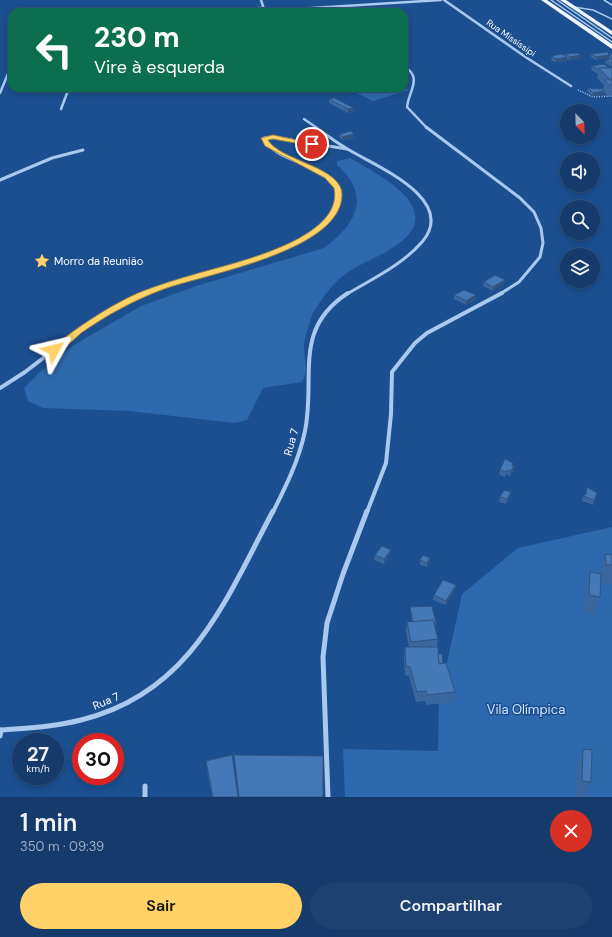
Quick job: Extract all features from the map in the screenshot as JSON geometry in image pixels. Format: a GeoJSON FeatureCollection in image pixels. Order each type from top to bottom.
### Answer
{"type":"FeatureCollection","features":[{"type":"Feature","properties":{"kind":"main road"},"geometry":{"type":"LineString","coordinates":[[544,0],[612,47]]}},
{"type":"Feature","properties":{"kind":"main road"},"geometry":{"type":"LineString","coordinates":[[563,0],[612,33]]}},
{"type":"Feature","properties":{"kind":"street"},"geometry":{"type":"LineString","coordinates":[[261,0],[263,8]]}},
{"type":"Feature","properties":{"kind":"street"},"geometry":{"type":"LineString","coordinates":[[323,8],[440,0]]}},
{"type":"Feature","properties":{"kind":"street","name":"Rua Mississipi"},"geometry":{"type":"LineString","coordinates":[[444,0],[527,58],[571,86]]}},
{"type":"Feature","properties":{"kind":"street"},"geometry":{"type":"LineString","coordinates":[[328,797],[323,657],[327,623],[343,574],[386,463],[391,414],[392,372],[415,343],[427,333],[519,282],[540,257],[543,243],[541,228],[534,212],[520,198],[426,127],[407,107],[407,100],[413,88],[415,78],[411,69],[408,68]]}},
{"type":"Feature","properties":{"kind":"street"},"geometry":{"type":"LineString","coordinates":[[0,93],[8,74]]}},
{"type":"Feature","properties":{"kind":"street"},"geometry":{"type":"LineString","coordinates":[[62,109],[68,92]]}},
{"type":"Feature","properties":{"kind":"street","name":"Rua 7"},"geometry":{"type":"LineString","coordinates":[[0,732],[62,724],[105,713],[145,693],[174,671],[199,643],[222,607],[287,483],[302,444],[308,412],[310,353],[315,329],[324,314],[337,301],[410,254],[421,243],[430,228],[432,216],[425,202],[413,189],[394,175],[348,149],[304,119]]}},
{"type":"Feature","properties":{"kind":"street"},"geometry":{"type":"LineString","coordinates":[[0,388],[19,376],[78,331],[119,305],[174,283],[256,259],[291,246],[313,233],[326,223],[334,213],[338,204],[339,194],[334,182],[319,171],[298,162],[268,145],[264,138],[273,137],[348,149]]}},
{"type":"Feature","properties":{"kind":"street"},"geometry":{"type":"LineString","coordinates":[[0,180],[52,158],[83,150]]}},
{"type":"Feature","properties":{"kind":"street"},"geometry":{"type":"LineString","coordinates":[[145,786],[145,797]]}},
{"type":"Feature","properties":{"kind":"lane"},"geometry":{"type":"LineString","coordinates":[[551,0],[612,42]]}},
{"type":"Feature","properties":{"kind":"lane"},"geometry":{"type":"LineString","coordinates":[[557,0],[612,38]]}},
{"type":"Feature","properties":{"kind":"lane"},"geometry":{"type":"LineString","coordinates":[[604,0],[612,5]]}},
{"type":"Feature","properties":{"kind":"lane"},"geometry":{"type":"LineString","coordinates":[[574,7],[593,10],[612,19]]}},
{"type":"Feature","properties":{"kind":"path"},"geometry":{"type":"LineString","coordinates":[[571,86],[593,97],[612,96]]}},
{"type":"Feature","properties":{"kind":"green space"},"geometry":{"type":"Polygon","coordinates":[[[354,92],[402,92],[373,101],[354,92]]]}},
{"type":"Feature","properties":{"kind":"green space"},"geometry":{"type":"Polygon","coordinates":[[[350,158],[395,186],[407,198],[414,210],[415,223],[407,236],[389,250],[349,271],[334,284],[322,299],[313,313],[306,334],[304,347],[306,370],[302,382],[263,388],[247,420],[235,423],[129,411],[43,408],[28,401],[24,388],[41,371],[74,345],[141,306],[196,286],[324,248],[344,229],[356,209],[357,199],[354,188],[348,176],[337,165],[337,161],[350,158]]]}},
{"type":"Feature","properties":{"kind":"green space","name":"Vila Olímpica"},"geometry":{"type":"Polygon","coordinates":[[[612,527],[612,797],[345,797],[343,749],[438,751],[439,700],[462,594],[518,548],[612,527]]]}},
{"type":"Feature","properties":{"kind":"building"},"geometry":{"type":"Polygon","coordinates":[[[608,52],[609,55],[596,57],[591,54],[608,52]]]}},
{"type":"Feature","properties":{"kind":"building"},"geometry":{"type":"Polygon","coordinates":[[[577,53],[581,55],[570,57],[565,54],[577,53]]]}},
{"type":"Feature","properties":{"kind":"building"},"geometry":{"type":"Polygon","coordinates":[[[562,54],[567,57],[556,59],[552,56],[562,54]]]}},
{"type":"Feature","properties":{"kind":"building"},"geometry":{"type":"Polygon","coordinates":[[[612,59],[612,63],[606,60],[612,59]]]}},
{"type":"Feature","properties":{"kind":"building"},"geometry":{"type":"Polygon","coordinates":[[[604,64],[609,68],[599,68],[599,70],[592,66],[604,64]]]}},
{"type":"Feature","properties":{"kind":"building"},"geometry":{"type":"Polygon","coordinates":[[[599,68],[612,68],[612,79],[609,79],[599,68]]]}},
{"type":"Feature","properties":{"kind":"building"},"geometry":{"type":"Polygon","coordinates":[[[604,80],[612,80],[612,85],[609,85],[604,80]]]}},
{"type":"Feature","properties":{"kind":"building"},"geometry":{"type":"Polygon","coordinates":[[[588,88],[603,89],[604,91],[593,93],[588,88]]]}},
{"type":"Feature","properties":{"kind":"building"},"geometry":{"type":"Polygon","coordinates":[[[334,98],[354,108],[348,109],[329,99],[334,98]]]}},
{"type":"Feature","properties":{"kind":"building"},"geometry":{"type":"Polygon","coordinates":[[[351,131],[354,134],[343,137],[340,134],[351,131]]]}},
{"type":"Feature","properties":{"kind":"building"},"geometry":{"type":"Polygon","coordinates":[[[495,275],[505,280],[493,287],[484,282],[495,275]]]}},
{"type":"Feature","properties":{"kind":"building"},"geometry":{"type":"Polygon","coordinates":[[[464,290],[476,295],[466,301],[454,295],[464,290]]]}},
{"type":"Feature","properties":{"kind":"building"},"geometry":{"type":"Polygon","coordinates":[[[505,459],[513,463],[512,466],[514,466],[511,471],[507,470],[506,472],[500,470],[505,459]]]}},
{"type":"Feature","properties":{"kind":"building"},"geometry":{"type":"Polygon","coordinates":[[[587,487],[597,493],[594,500],[583,496],[586,494],[587,487]]]}},
{"type":"Feature","properties":{"kind":"building"},"geometry":{"type":"Polygon","coordinates":[[[504,490],[511,492],[507,499],[500,497],[504,490]]]}},
{"type":"Feature","properties":{"kind":"building"},"geometry":{"type":"Polygon","coordinates":[[[382,546],[391,550],[384,559],[375,555],[382,546]]]}},
{"type":"Feature","properties":{"kind":"building"},"geometry":{"type":"Polygon","coordinates":[[[605,554],[612,555],[612,565],[606,565],[605,554]]]}},
{"type":"Feature","properties":{"kind":"building"},"geometry":{"type":"Polygon","coordinates":[[[423,555],[430,558],[427,563],[420,560],[423,555]]]}},
{"type":"Feature","properties":{"kind":"building"},"geometry":{"type":"Polygon","coordinates":[[[590,572],[601,574],[600,597],[589,595],[590,572]]]}},
{"type":"Feature","properties":{"kind":"building"},"geometry":{"type":"Polygon","coordinates":[[[443,580],[456,585],[446,601],[434,595],[443,580]]]}},
{"type":"Feature","properties":{"kind":"building"},"geometry":{"type":"Polygon","coordinates":[[[432,606],[436,623],[434,623],[433,620],[413,622],[410,607],[432,606]]]}},
{"type":"Feature","properties":{"kind":"building"},"geometry":{"type":"Polygon","coordinates":[[[433,620],[438,639],[411,642],[407,622],[433,620]]]}},
{"type":"Feature","properties":{"kind":"building"},"geometry":{"type":"Polygon","coordinates":[[[405,647],[438,647],[439,664],[446,663],[455,692],[427,695],[426,691],[417,692],[410,667],[406,666],[405,647]]]}},
{"type":"Feature","properties":{"kind":"building"},"geometry":{"type":"Polygon","coordinates":[[[438,654],[442,654],[443,663],[439,664],[438,654]]]}},
{"type":"Feature","properties":{"kind":"building"},"geometry":{"type":"Polygon","coordinates":[[[583,749],[592,750],[591,782],[582,781],[583,749]]]}},
{"type":"Feature","properties":{"kind":"building"},"geometry":{"type":"Polygon","coordinates":[[[232,755],[238,797],[213,797],[206,761],[232,755]]]}},
{"type":"Feature","properties":{"kind":"building"},"geometry":{"type":"Polygon","coordinates":[[[234,755],[323,756],[323,797],[239,797],[234,755]]]}},
{"type":"Feature","properties":{"kind":"place","name":"Morro da Reunião"},"geometry":{"type":"Point","coordinates":[42,261]}},
{"type":"Feature","properties":{"kind":"route"},"geometry":{"type":"LineString","coordinates":[[54,350],[78,331],[119,305],[174,283],[256,259],[291,246],[313,233],[326,223],[334,213],[338,204],[338,188],[334,182],[319,171],[298,162],[268,145],[264,138],[273,137],[312,144]]}}]}
